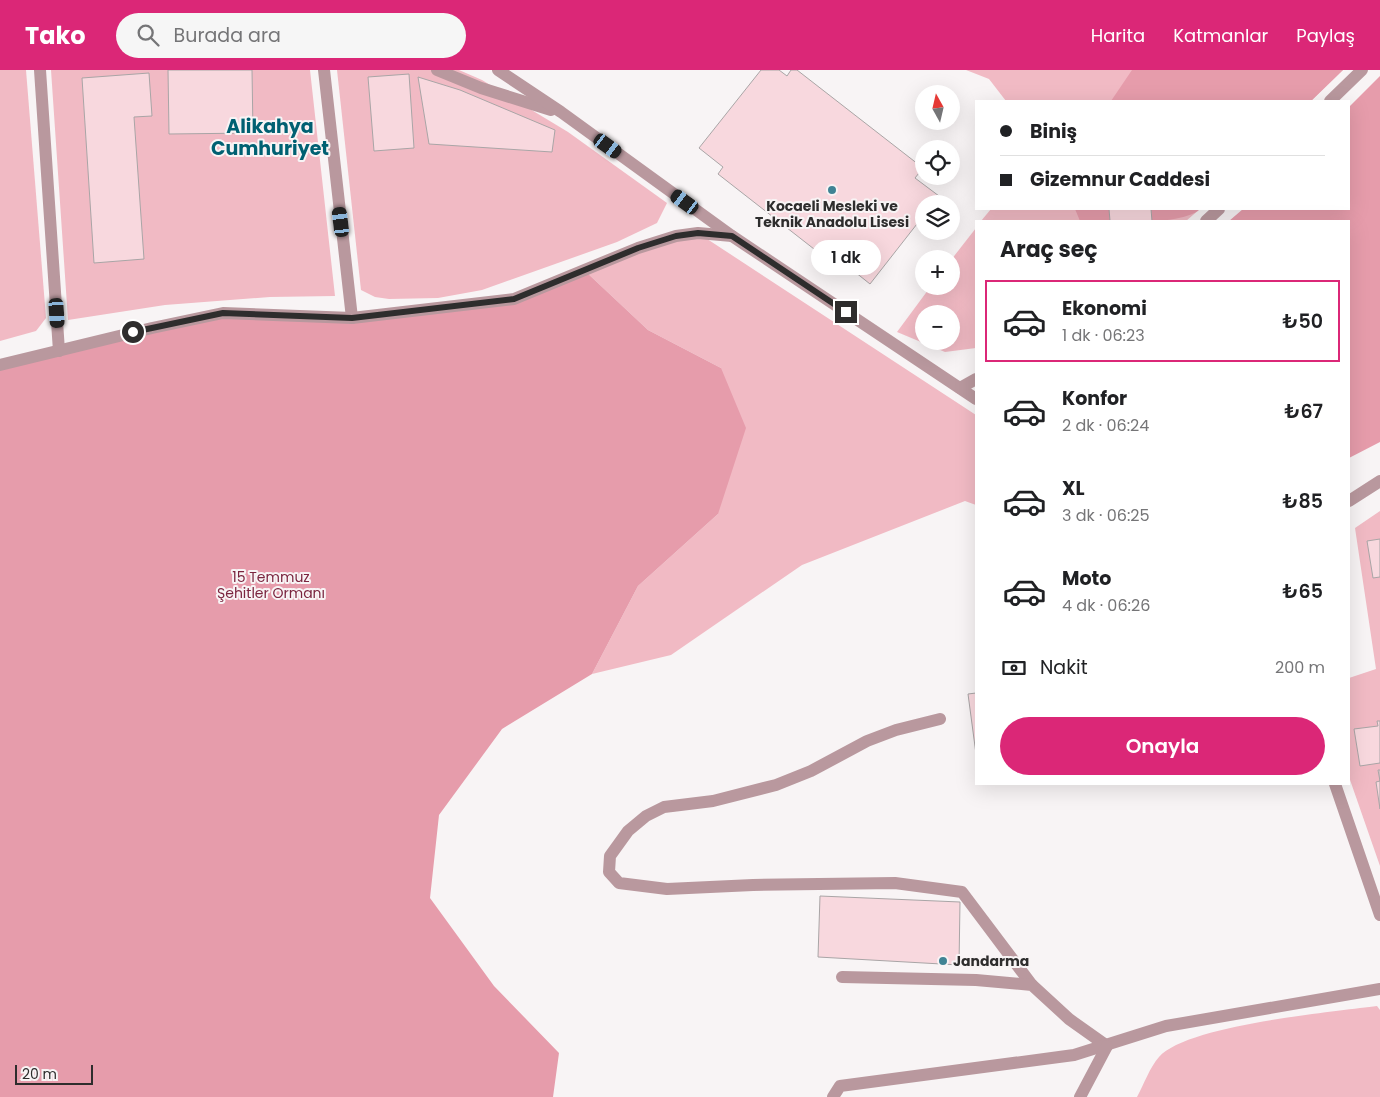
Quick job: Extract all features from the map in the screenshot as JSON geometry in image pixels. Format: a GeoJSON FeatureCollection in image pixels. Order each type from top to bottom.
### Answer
{"type":"FeatureCollection","features":[{"type":"Feature","properties":{"kind":"street"},"geometry":{"type":"LineString","coordinates":[[40,70],[59,350]]}},
{"type":"Feature","properties":{"kind":"street"},"geometry":{"type":"LineString","coordinates":[[324,70],[352,318]]}},
{"type":"Feature","properties":{"kind":"street"},"geometry":{"type":"LineString","coordinates":[[438,70],[503,96],[561,112]]}},
{"type":"Feature","properties":{"kind":"street"},"geometry":{"type":"LineString","coordinates":[[498,70],[561,112],[732,236],[975,399]]}},
{"type":"Feature","properties":{"kind":"street"},"geometry":{"type":"LineString","coordinates":[[1331,100],[1362,70]]}},
{"type":"Feature","properties":{"kind":"street"},"geometry":{"type":"LineString","coordinates":[[1207,220],[1218,210]]}},
{"type":"Feature","properties":{"kind":"street"},"geometry":{"type":"LineString","coordinates":[[0,365],[223,313],[352,318],[514,299],[638,248],[676,236],[698,233],[732,236]]}},
{"type":"Feature","properties":{"kind":"street"},"geometry":{"type":"LineString","coordinates":[[960,388],[975,380]]}},
{"type":"Feature","properties":{"kind":"street"},"geometry":{"type":"LineString","coordinates":[[1350,500],[1380,481]]}},
{"type":"Feature","properties":{"kind":"street"},"geometry":{"type":"LineString","coordinates":[[940,719],[896,730],[874,738],[811,771],[776,785],[713,801],[664,807],[646,816],[628,832],[610,856],[610,872],[619,883],[667,889],[753,885],[895,883],[962,892],[1032,985],[1070,1020],[1107,1046]]}},
{"type":"Feature","properties":{"kind":"street"},"geometry":{"type":"LineString","coordinates":[[1335,785],[1380,915]]}},
{"type":"Feature","properties":{"kind":"street"},"geometry":{"type":"LineString","coordinates":[[842,977],[976,980],[1032,985]]}},
{"type":"Feature","properties":{"kind":"street"},"geometry":{"type":"LineString","coordinates":[[833,1097],[840,1086],[1074,1055],[1166,1026],[1380,989]]}},
{"type":"Feature","properties":{"kind":"street"},"geometry":{"type":"LineString","coordinates":[[1080,1097],[1107,1046]]}},
{"type":"Feature","properties":{"kind":"shaded area"},"geometry":{"type":"Polygon","coordinates":[[[0,70],[26,70],[46,318],[36,331],[0,341],[0,70]]]}},
{"type":"Feature","properties":{"kind":"shaded area"},"geometry":{"type":"Polygon","coordinates":[[[51,70],[310,70],[335,296],[270,297],[165,305],[68,320],[51,70]]]}},
{"type":"Feature","properties":{"kind":"shaded area"},"geometry":{"type":"Polygon","coordinates":[[[337,70],[459,70],[482,80],[568,132],[667,203],[657,223],[617,242],[482,290],[438,298],[389,299],[375,297],[361,290],[337,70]]]}},
{"type":"Feature","properties":{"kind":"shaded area"},"geometry":{"type":"Polygon","coordinates":[[[966,70],[1343,70],[1312,100],[1005,100],[989,79],[966,70]]]}},
{"type":"Feature","properties":{"kind":"shaded area"},"geometry":{"type":"Polygon","coordinates":[[[990,210],[1199,210],[1187,220],[982,220],[990,210]]]}},
{"type":"Feature","properties":{"kind":"shaded area"},"geometry":{"type":"Polygon","coordinates":[[[975,229],[975,348],[945,352],[940,350],[960,350],[960,305],[917,305],[924,295],[960,295],[959,250],[975,229]]]}},
{"type":"Feature","properties":{"kind":"shaded area"},"geometry":{"type":"Polygon","coordinates":[[[698,233],[975,414],[975,505],[965,501],[802,565],[671,655],[592,674],[638,586],[718,514],[721,368],[648,330],[584,270],[698,233]]]}},
{"type":"Feature","properties":{"kind":"shaded area"},"geometry":{"type":"Polygon","coordinates":[[[915,308],[915,340],[897,332],[915,308]]]}},
{"type":"Feature","properties":{"kind":"shaded area"},"geometry":{"type":"Polygon","coordinates":[[[1380,511],[1380,866],[1350,780],[1350,678],[1376,669],[1355,528],[1380,511]]]}},
{"type":"Feature","properties":{"kind":"shaded area"},"geometry":{"type":"Polygon","coordinates":[[[1377,1006],[1380,1010],[1380,1097],[1137,1097],[1159,1057],[1175,1046],[1199,1036],[1228,1028],[1296,1016],[1377,1006]]]}},
{"type":"Feature","properties":{"kind":"green space"},"geometry":{"type":"Polygon","coordinates":[[[1132,70],[1343,70],[1312,100],[1112,100],[1132,70]]]}},
{"type":"Feature","properties":{"kind":"green space"},"geometry":{"type":"Polygon","coordinates":[[[1380,76],[1380,442],[1350,457],[1350,220],[1230,220],[1242,210],[1350,210],[1350,106],[1380,76]]]}},
{"type":"Feature","properties":{"kind":"green space"},"geometry":{"type":"Polygon","coordinates":[[[1075,210],[1198,210],[1190,215],[1166,220],[1080,220],[1075,210]]]}},
{"type":"Feature","properties":{"kind":"green space","name":"15 Temmuz Şehitler Ormanı"},"geometry":{"type":"Polygon","coordinates":[[[584,270],[648,330],[721,368],[746,428],[718,514],[638,586],[592,674],[502,729],[439,815],[430,898],[494,986],[559,1053],[553,1097],[0,1097],[0,365],[223,313],[352,318],[514,299],[584,270]]]}},
{"type":"Feature","properties":{"kind":"building"},"geometry":{"type":"Polygon","coordinates":[[[168,70],[252,70],[253,133],[169,134],[168,70]]]}},
{"type":"Feature","properties":{"kind":"building"},"geometry":{"type":"Polygon","coordinates":[[[761,70],[779,70],[787,76],[791,70],[797,70],[915,162],[915,185],[924,185],[938,195],[915,195],[915,226],[870,284],[850,268],[846,274],[718,174],[723,167],[699,148],[761,70]]]}},
{"type":"Feature","properties":{"kind":"building"},"geometry":{"type":"Polygon","coordinates":[[[149,73],[152,116],[134,117],[144,259],[94,263],[82,78],[149,73]]]}},
{"type":"Feature","properties":{"kind":"building"},"geometry":{"type":"Polygon","coordinates":[[[409,74],[414,148],[374,151],[368,77],[409,74]]]}},
{"type":"Feature","properties":{"kind":"building"},"geometry":{"type":"Polygon","coordinates":[[[418,77],[460,90],[555,130],[552,152],[429,144],[418,77]]]}},
{"type":"Feature","properties":{"kind":"building"},"geometry":{"type":"Polygon","coordinates":[[[1109,210],[1151,210],[1152,220],[1110,220],[1109,210]]]}},
{"type":"Feature","properties":{"kind":"building"},"geometry":{"type":"Polygon","coordinates":[[[1380,539],[1380,577],[1373,578],[1367,541],[1380,539]]]}},
{"type":"Feature","properties":{"kind":"building"},"geometry":{"type":"Polygon","coordinates":[[[975,693],[975,746],[968,694],[975,693]]]}},
{"type":"Feature","properties":{"kind":"building"},"geometry":{"type":"Polygon","coordinates":[[[1377,721],[1380,721],[1380,763],[1360,766],[1354,729],[1378,726],[1377,721]]]}},
{"type":"Feature","properties":{"kind":"building"},"geometry":{"type":"Polygon","coordinates":[[[1380,781],[1380,809],[1376,782],[1380,781]]]}},
{"type":"Feature","properties":{"kind":"building"},"geometry":{"type":"Polygon","coordinates":[[[820,896],[960,902],[959,965],[818,957],[820,896]]]}},
{"type":"Feature","properties":{"kind":"place","name":"Kocaeli Mesleki ve Teknik Anadolu Lisesi"},"geometry":{"type":"Point","coordinates":[832,190]}},
{"type":"Feature","properties":{"kind":"place","name":"Jandarma"},"geometry":{"type":"Point","coordinates":[943,961]}},
{"type":"Feature","properties":{"kind":"district","name":"Alikahya Cumhuriyet"},"geometry":{"type":"Point","coordinates":[270,137]}},
{"type":"Feature","properties":{"kind":"route"},"geometry":{"type":"LineString","coordinates":[[133,332],[223,313],[352,318],[514,299],[638,248],[676,236],[698,233],[732,236],[846,312]]}}]}
